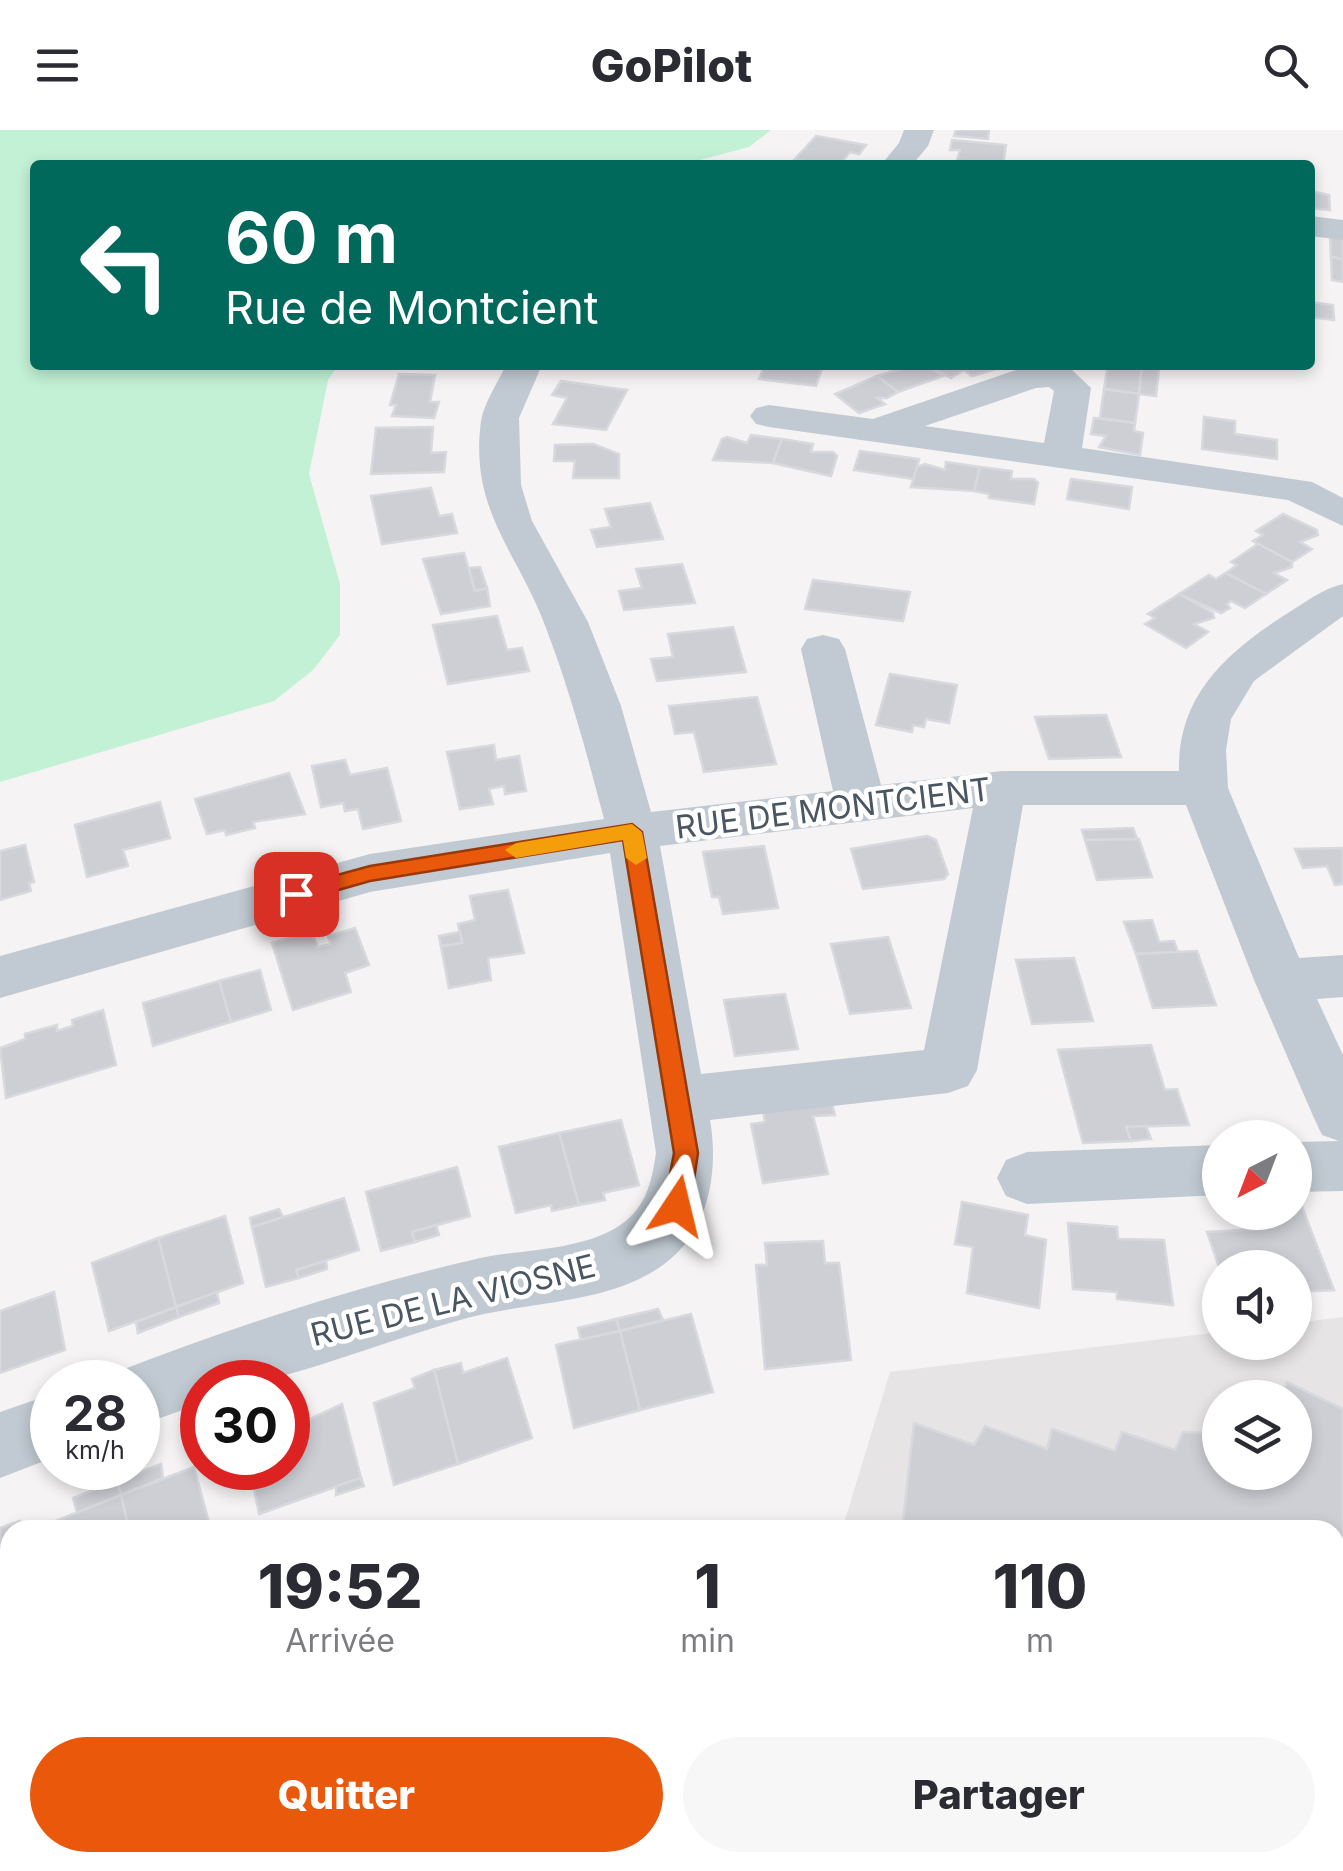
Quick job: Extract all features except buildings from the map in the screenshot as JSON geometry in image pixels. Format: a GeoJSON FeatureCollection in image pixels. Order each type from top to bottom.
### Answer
{"type":"FeatureCollection","features":[{"type":"Feature","properties":{"kind":"street"},"geometry":{"type":"LineString","coordinates":[[900,160],[913,146],[919,130]]}},
{"type":"Feature","properties":{"kind":"street"},"geometry":{"type":"LineString","coordinates":[[1315,227],[1343,230]]}},
{"type":"Feature","properties":{"kind":"street","name":"RUE DE LA VIOSNE"},"geometry":{"type":"LineString","coordinates":[[160,1387],[254,1352],[474,1288],[610,1260],[652,1238],[677,1206],[686,1153],[632,832],[592,689],[566,622],[512,521],[502,486],[500,418],[522,370]]}},
{"type":"Feature","properties":{"kind":"street"},"geometry":{"type":"LineString","coordinates":[[878,430],[1032,376],[1057,376],[1073,388],[1062,456]]}},
{"type":"Feature","properties":{"kind":"street"},"geometry":{"type":"LineString","coordinates":[[770,416],[1298,490],[1343,514]]}},
{"type":"Feature","properties":{"kind":"street"},"geometry":{"type":"LineString","coordinates":[[1343,598],[1260,654],[1222,686],[1202,733],[1204,788],[1281,980],[1343,1118]]}},
{"type":"Feature","properties":{"kind":"street"},"geometry":{"type":"LineString","coordinates":[[822,649],[861,805]]}},
{"type":"Feature","properties":{"kind":"street"},"geometry":{"type":"LineString","coordinates":[[676,1100],[948,1070],[1002,788]]}},
{"type":"Feature","properties":{"kind":"street","name":"RUE DE MONTCIENT"},"geometry":{"type":"LineString","coordinates":[[0,977],[370,874],[632,832],[1002,788],[1204,788]]}},
{"type":"Feature","properties":{"kind":"street"},"geometry":{"type":"LineString","coordinates":[[1281,980],[1343,976]]}},
{"type":"Feature","properties":{"kind":"street"},"geometry":{"type":"LineString","coordinates":[[1312,1167],[1343,1166]]}},
{"type":"Feature","properties":{"kind":"street"},"geometry":{"type":"LineString","coordinates":[[1026,1178],[1202,1171]]}},
{"type":"Feature","properties":{"kind":"street"},"geometry":{"type":"LineString","coordinates":[[0,1445],[30,1434]]}},
{"type":"Feature","properties":{"kind":"shaded area"},"geometry":{"type":"Polygon","coordinates":[[[1343,1317],[1343,1520],[845,1520],[890,1372],[1202,1334],[1202,1360],[1312,1360],[1312,1321],[1343,1317]]]}},
{"type":"Feature","properties":{"kind":"green space"},"geometry":{"type":"Polygon","coordinates":[[[0,130],[771,130],[749,147],[700,160],[30,160],[30,370],[335,370],[328,380],[309,474],[340,584],[340,635],[313,670],[274,701],[0,782],[0,130]]]}},
{"type":"Feature","properties":{"kind":"slow traffic"},"geometry":{"type":"LineString","coordinates":[[516,850],[632,832],[636,858]]}},
{"type":"Feature","properties":{"kind":"route"},"geometry":{"type":"LineString","coordinates":[[296,894],[370,874],[632,832],[686,1153],[677,1206]]}}]}
